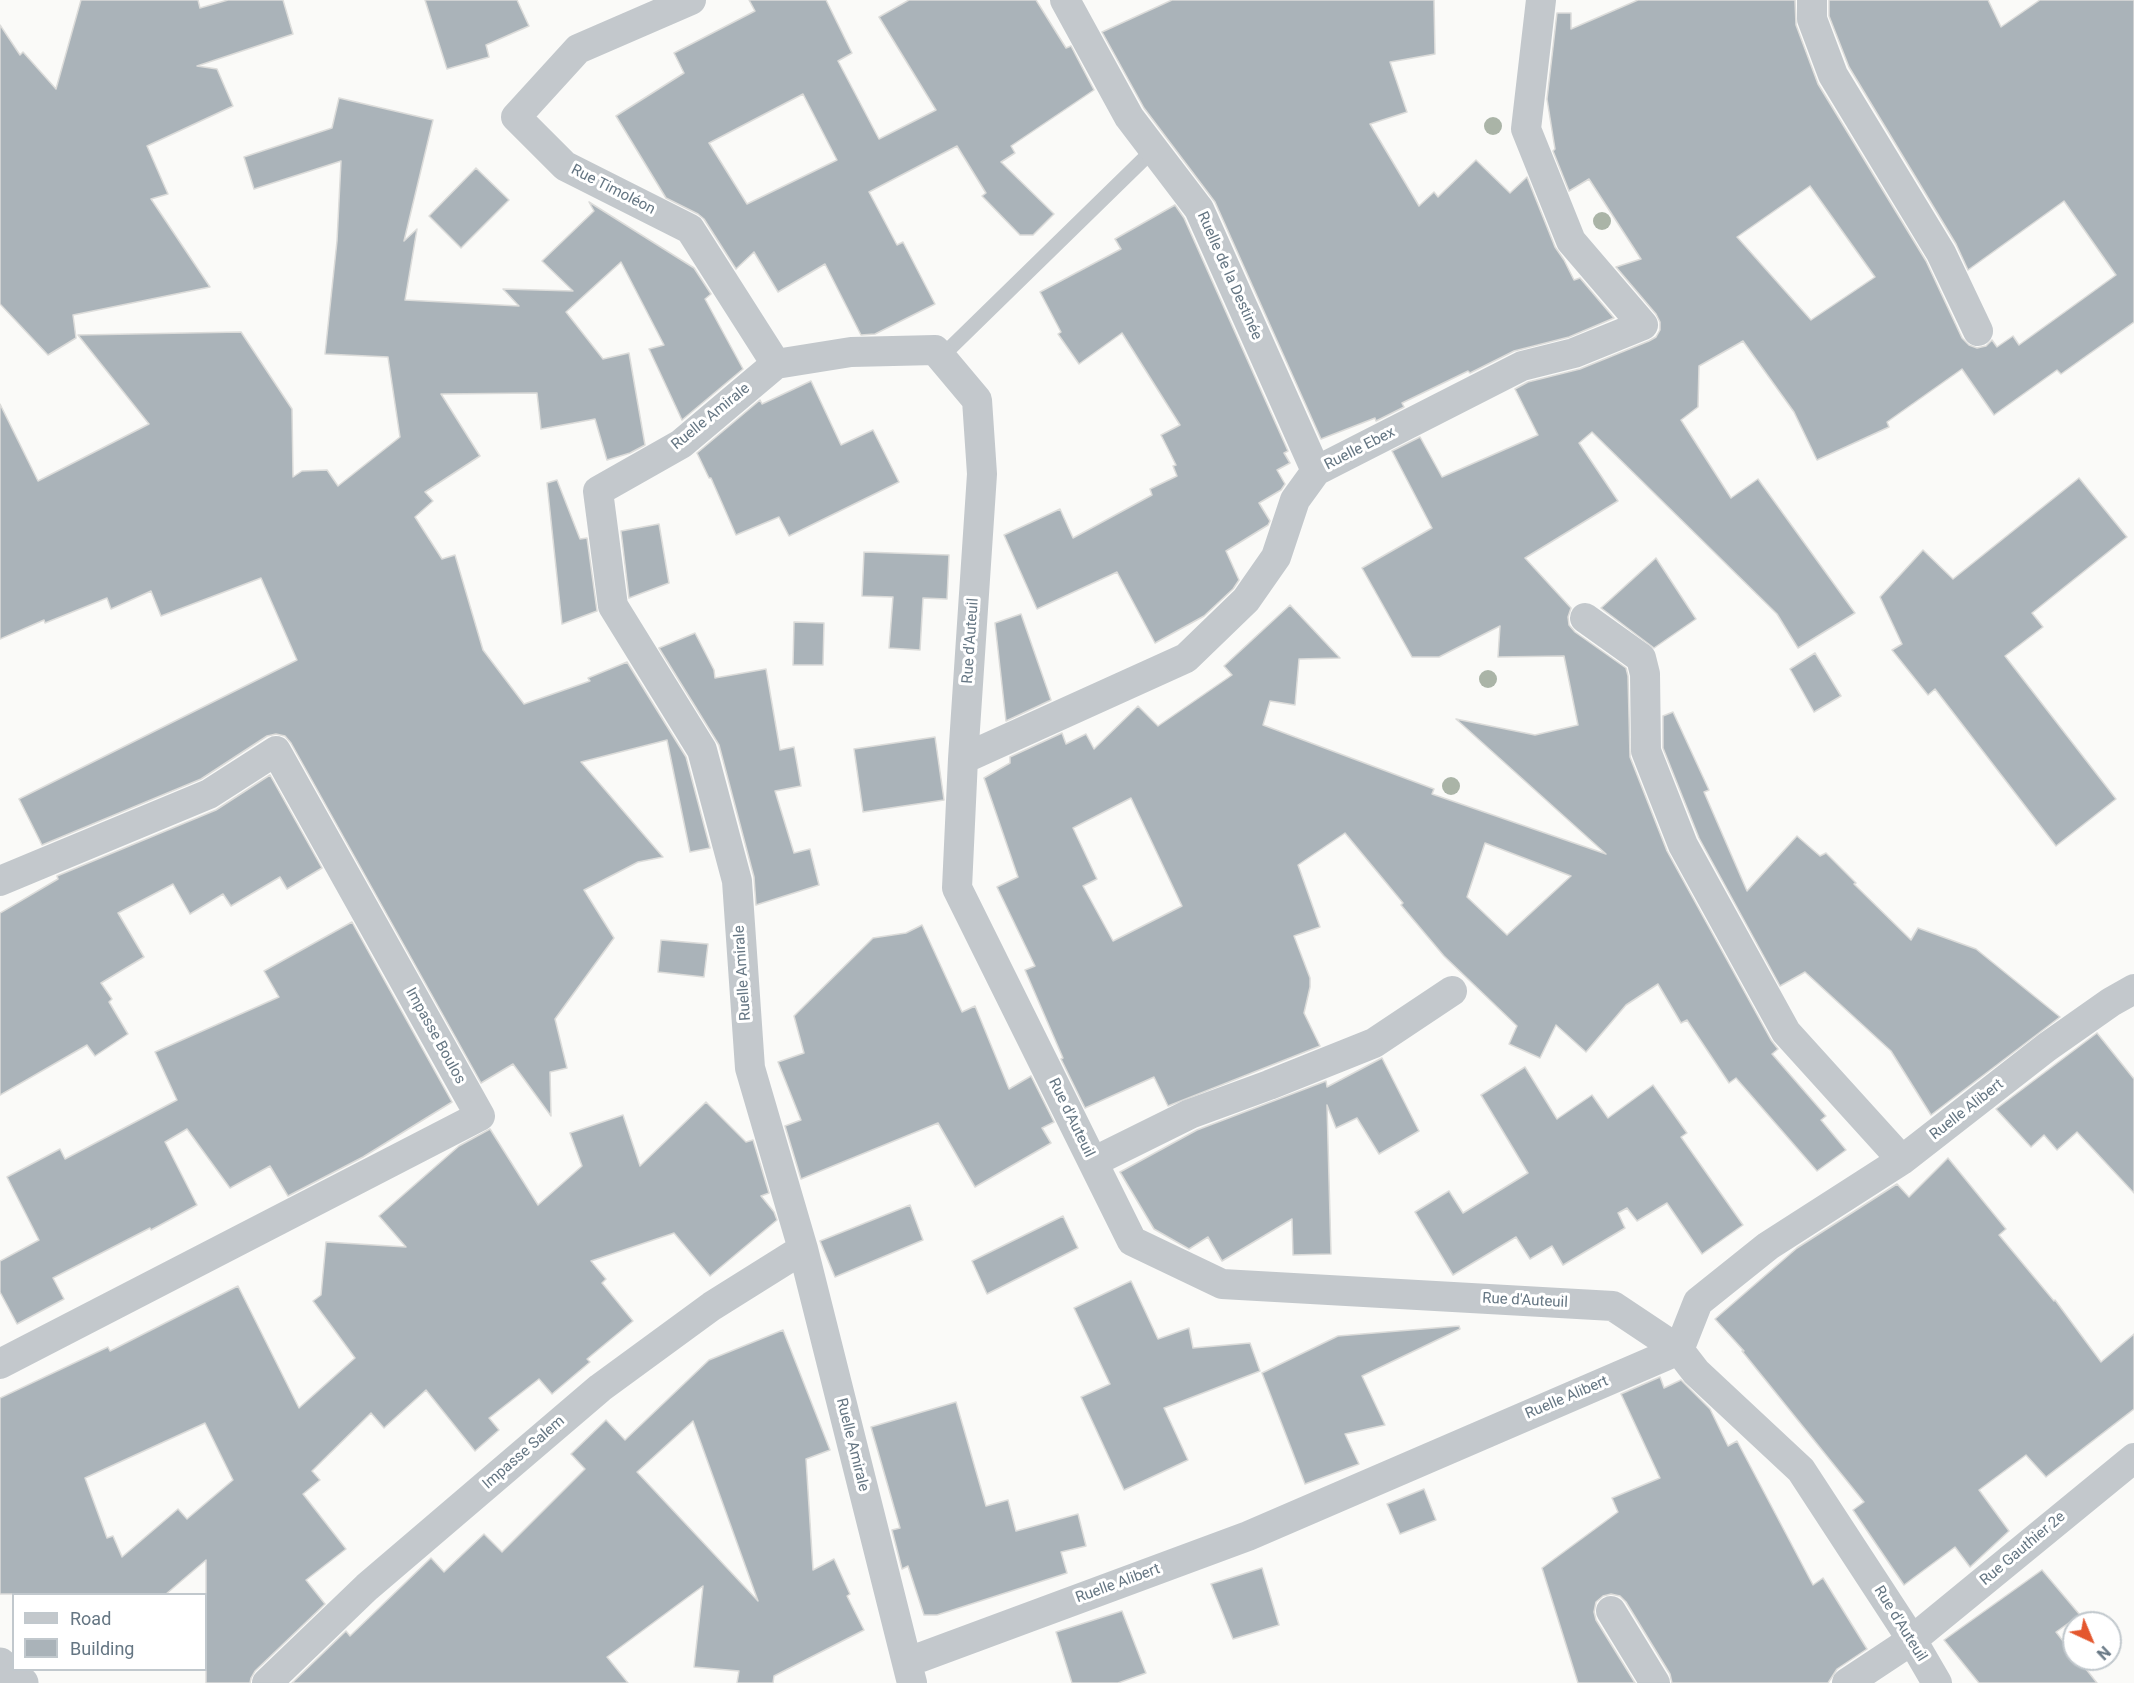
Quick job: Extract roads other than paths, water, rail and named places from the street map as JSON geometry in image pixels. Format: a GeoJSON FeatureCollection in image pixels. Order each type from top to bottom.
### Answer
{"type":"FeatureCollection","features":[{"type":"Feature","properties":{"kind":"street","name":"Rue Timoléon"},"geometry":{"type":"LineString","coordinates":[[691,0],[578,49],[516,117],[564,166],[690,229],[776,364]]}},
{"type":"Feature","properties":{"kind":"street","name":"Ruelle de la Destinée"},"geometry":{"type":"LineString","coordinates":[[1065,0],[1129,117],[1199,209],[1316,471]]}},
{"type":"Feature","properties":{"kind":"street","name":"Ruelle Ebex"},"geometry":{"type":"LineString","coordinates":[[963,759],[1186,658],[1246,600],[1276,557],[1295,500],[1316,471],[1522,366],[1574,353],[1643,326],[1571,241],[1526,129],[1541,0]]}},
{"type":"Feature","properties":{"kind":"street"},"geometry":{"type":"LineString","coordinates":[[1812,0],[1812,19],[1833,75],[1941,253],[1978,332]]}},
{"type":"Feature","properties":{"kind":"street"},"geometry":{"type":"LineString","coordinates":[[776,364],[851,352],[935,350],[941,357]]}},
{"type":"Feature","properties":{"kind":"street","name":"Rue d'Auteuil"},"geometry":{"type":"LineString","coordinates":[[941,357],[977,400],[982,474],[957,888],[1132,1240],[1222,1284],[1613,1306],[1679,1350],[1696,1372],[1801,1470],[1912,1640],[1936,1683]]}},
{"type":"Feature","properties":{"kind":"street","name":"Ruelle Amirale"},"geometry":{"type":"LineString","coordinates":[[776,364],[681,444],[598,491],[613,606],[702,750],[726,837],[737,881],[750,1068],[802,1249],[910,1672]]}},
{"type":"Feature","properties":{"kind":"street"},"geometry":{"type":"LineString","coordinates":[[1585,618],[1641,658],[1645,674],[1646,751],[1654,772],[1683,845],[1786,1032],[1902,1160]]}},
{"type":"Feature","properties":{"kind":"street","name":"Impasse Boulos"},"geometry":{"type":"LineString","coordinates":[[0,881],[209,794],[276,751],[480,1116],[0,1364]]}},
{"type":"Feature","properties":{"kind":"street","name":"Ruelle Alibert"},"geometry":{"type":"LineString","coordinates":[[910,1672],[1248,1536],[1679,1350],[1698,1302],[1768,1246],[1902,1160],[2047,1047],[2111,1002],[2134,989]]}},
{"type":"Feature","properties":{"kind":"street"},"geometry":{"type":"LineString","coordinates":[[1093,1162],[1190,1114],[1374,1043],[1452,991]]}},
{"type":"Feature","properties":{"kind":"street","name":"Impasse Salem"},"geometry":{"type":"LineString","coordinates":[[267,1683],[367,1587],[600,1388],[712,1306],[802,1249]]}},
{"type":"Feature","properties":{"kind":"street","name":"Rue Gauthier 2e"},"geometry":{"type":"LineString","coordinates":[[1847,1683],[1912,1640],[2134,1458]]}},
{"type":"Feature","properties":{"kind":"street"},"geometry":{"type":"LineString","coordinates":[[1611,1611],[1655,1683]]}},
{"type":"Feature","properties":{"kind":"street"},"geometry":{"type":"LineString","coordinates":[[0,1664],[22,1683]]}},
{"type":"Feature","properties":{"kind":"lane"},"geometry":{"type":"LineString","coordinates":[[941,357],[1153,150]]}}]}
